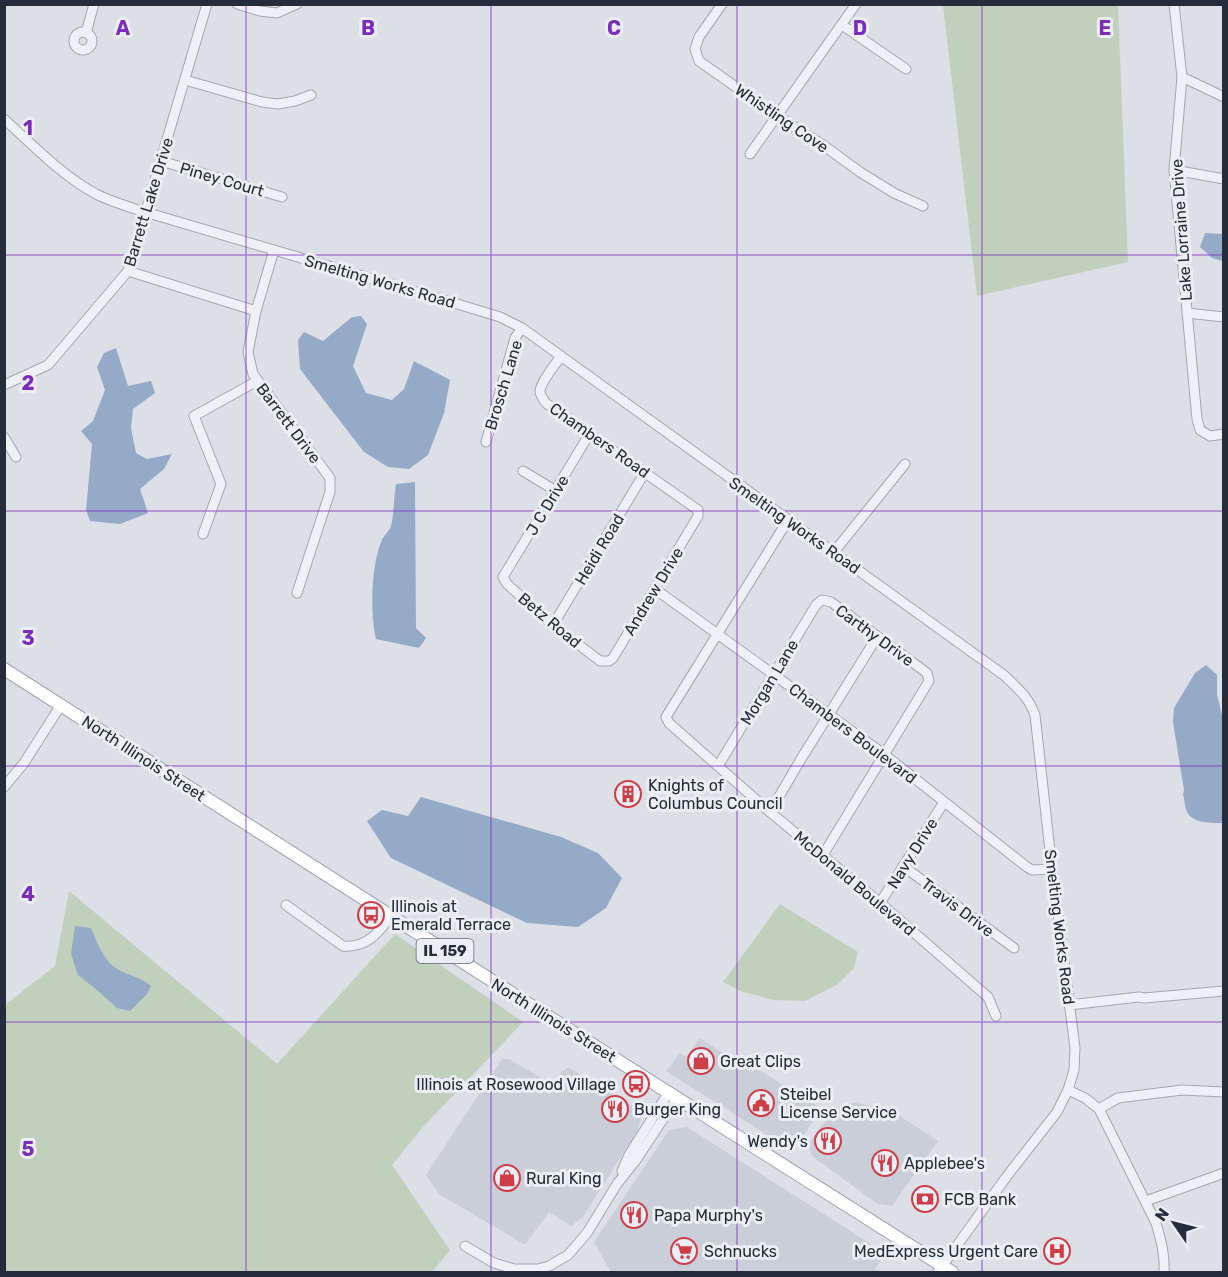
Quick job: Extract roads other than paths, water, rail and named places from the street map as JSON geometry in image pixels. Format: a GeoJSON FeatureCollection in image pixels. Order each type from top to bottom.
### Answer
{"type":"FeatureCollection","features":[{"type":"Feature","properties":{"kind":"main road","name":"North Illinois Street"},"geometry":{"type":"LineString","coordinates":[[4,669],[944,1270]]}},
{"type":"Feature","properties":{"kind":"street"},"geometry":{"type":"LineString","coordinates":[[86,33],[94,4]]}},
{"type":"Feature","properties":{"kind":"street","name":"Barrett Lake Drive"},"geometry":{"type":"LineString","coordinates":[[4,385],[48,365],[128,271],[207,4]]}},
{"type":"Feature","properties":{"kind":"street"},"geometry":{"type":"LineString","coordinates":[[237,4],[277,13],[297,4]]}},
{"type":"Feature","properties":{"kind":"street","name":"Whistling Cove"},"geometry":{"type":"LineString","coordinates":[[722,4],[699,37],[695,49],[699,62],[860,172],[885,188],[923,206]]}},
{"type":"Feature","properties":{"kind":"street"},"geometry":{"type":"LineString","coordinates":[[750,154],[856,4]]}},
{"type":"Feature","properties":{"kind":"street","name":"Lake Lorraine Drive"},"geometry":{"type":"LineString","coordinates":[[1174,4],[1182,77],[1174,171],[1197,419],[1200,430],[1209,436],[1224,434]]}},
{"type":"Feature","properties":{"kind":"street"},"geometry":{"type":"LineString","coordinates":[[842,25],[906,69]]}},
{"type":"Feature","properties":{"kind":"street"},"geometry":{"type":"LineString","coordinates":[[1182,77],[1224,97]]}},
{"type":"Feature","properties":{"kind":"street"},"geometry":{"type":"LineString","coordinates":[[184,80],[261,102],[278,104],[311,95]]}},
{"type":"Feature","properties":{"kind":"street","name":"Smelting Works Road"},"geometry":{"type":"LineString","coordinates":[[4,119],[67,174],[95,193],[112,201],[488,313],[522,328],[1005,676],[1023,693],[1035,715],[1075,1048],[1074,1070],[1068,1090],[1057,1112],[1006,1176],[944,1270]]}},
{"type":"Feature","properties":{"kind":"street","name":"Piney Court"},"geometry":{"type":"LineString","coordinates":[[161,161],[282,197]]}},
{"type":"Feature","properties":{"kind":"street"},"geometry":{"type":"LineString","coordinates":[[1174,171],[1224,179]]}},
{"type":"Feature","properties":{"kind":"street","name":"Barrett Drive"},"geometry":{"type":"LineString","coordinates":[[274,250],[256,311],[248,352],[253,374],[330,478],[330,492],[297,593]]}},
{"type":"Feature","properties":{"kind":"street"},"geometry":{"type":"LineString","coordinates":[[128,271],[256,311]]}},
{"type":"Feature","properties":{"kind":"street"},"geometry":{"type":"LineString","coordinates":[[1187,313],[1224,317]]}},
{"type":"Feature","properties":{"kind":"street","name":"Brosch Lane"},"geometry":{"type":"LineString","coordinates":[[486,442],[515,338],[522,328]]}},
{"type":"Feature","properties":{"kind":"street","name":"Chambers Road"},"geometry":{"type":"LineString","coordinates":[[561,356],[542,384],[540,391],[547,404],[698,510]]}},
{"type":"Feature","properties":{"kind":"street"},"geometry":{"type":"LineString","coordinates":[[203,534],[222,484],[194,416],[257,381]]}},
{"type":"Feature","properties":{"kind":"street","name":"J C Drive"},"geometry":{"type":"LineString","coordinates":[[503,578],[590,433]]}},
{"type":"Feature","properties":{"kind":"street"},"geometry":{"type":"LineString","coordinates":[[4,437],[16,457]]}},
{"type":"Feature","properties":{"kind":"street"},"geometry":{"type":"LineString","coordinates":[[834,552],[905,464]]}},
{"type":"Feature","properties":{"kind":"street"},"geometry":{"type":"LineString","coordinates":[[522,471],[555,491]]}},
{"type":"Feature","properties":{"kind":"street","name":"Heidi Road"},"geometry":{"type":"LineString","coordinates":[[553,626],[645,472]]}},
{"type":"Feature","properties":{"kind":"street","name":"Andrew Drive"},"geometry":{"type":"LineString","coordinates":[[600,661],[609,661],[614,658],[698,516],[698,510]]}},
{"type":"Feature","properties":{"kind":"street","name":"McDonald Boulevard"},"geometry":{"type":"LineString","coordinates":[[788,520],[666,717],[669,723],[770,812],[988,997],[996,1016]]}},
{"type":"Feature","properties":{"kind":"street","name":"Betz Road"},"geometry":{"type":"LineString","coordinates":[[503,578],[553,626],[600,661]]}},
{"type":"Feature","properties":{"kind":"street","name":"Chambers Boulevard"},"geometry":{"type":"LineString","coordinates":[[655,589],[885,755],[1027,867],[1032,870],[1052,869]]}},
{"type":"Feature","properties":{"kind":"street","name":"Carthy Drive"},"geometry":{"type":"LineString","coordinates":[[822,600],[831,602],[927,673],[929,681],[885,755]]}},
{"type":"Feature","properties":{"kind":"street","name":"Morgan Lane"},"geometry":{"type":"LineString","coordinates":[[718,766],[816,605],[822,600]]}},
{"type":"Feature","properties":{"kind":"street"},"geometry":{"type":"LineString","coordinates":[[770,812],[877,637]]}},
{"type":"Feature","properties":{"kind":"street"},"geometry":{"type":"LineString","coordinates":[[4,787],[24,763],[61,705]]}},
{"type":"Feature","properties":{"kind":"street"},"geometry":{"type":"LineString","coordinates":[[823,855],[885,755]]}},
{"type":"Feature","properties":{"kind":"street","name":"Navy Drive"},"geometry":{"type":"LineString","coordinates":[[880,903],[944,802]]}},
{"type":"Feature","properties":{"kind":"street","name":"Travis Drive"},"geometry":{"type":"LineString","coordinates":[[903,866],[1014,948]]}},
{"type":"Feature","properties":{"kind":"street"},"geometry":{"type":"LineString","coordinates":[[286,905],[343,946],[353,947],[369,940],[391,916]]}},
{"type":"Feature","properties":{"kind":"street"},"geometry":{"type":"LineString","coordinates":[[1069,1005],[1224,991]]}},
{"type":"Feature","properties":{"kind":"street"},"geometry":{"type":"LineString","coordinates":[[1068,1090],[1085,1098],[1099,1109],[1156,1223],[1165,1255],[1164,1272]]}},
{"type":"Feature","properties":{"kind":"street"},"geometry":{"type":"LineString","coordinates":[[1099,1109],[1118,1098],[1182,1090],[1224,1092]]}},
{"type":"Feature","properties":{"kind":"street"},"geometry":{"type":"LineString","coordinates":[[465,1246],[484,1258],[506,1267],[527,1269],[549,1266],[568,1255],[587,1233],[617,1184],[636,1160],[673,1095]]}},
{"type":"Feature","properties":{"kind":"street"},"geometry":{"type":"LineString","coordinates":[[1146,1201],[1224,1173]]}},
{"type":"Feature","properties":{"kind":"water"},"geometry":{"type":"Polygon","coordinates":[[[1205,233],[1223,234],[1223,261],[1212,258],[1200,247],[1205,233]]]}},
{"type":"Feature","properties":{"kind":"water"},"geometry":{"type":"Polygon","coordinates":[[[361,316],[367,324],[353,366],[366,393],[392,400],[404,389],[414,361],[450,380],[444,413],[428,455],[409,469],[388,467],[364,452],[300,369],[298,340],[304,332],[323,341],[352,317],[361,316]]]}},
{"type":"Feature","properties":{"kind":"water"},"geometry":{"type":"Polygon","coordinates":[[[116,348],[128,386],[151,381],[155,393],[133,409],[131,428],[136,453],[147,459],[172,454],[164,469],[140,489],[148,513],[120,524],[90,521],[86,510],[92,444],[81,431],[93,421],[105,390],[97,367],[104,353],[116,348]]]}},
{"type":"Feature","properties":{"kind":"water"},"geometry":{"type":"Polygon","coordinates":[[[415,482],[416,628],[426,638],[419,648],[376,639],[372,604],[375,564],[381,542],[391,526],[396,484],[415,482]]]}},
{"type":"Feature","properties":{"kind":"water"},"geometry":{"type":"Polygon","coordinates":[[[1206,665],[1217,675],[1217,695],[1224,723],[1223,823],[1202,822],[1188,814],[1183,795],[1173,722],[1174,708],[1195,673],[1206,665]]]}},
{"type":"Feature","properties":{"kind":"water"},"geometry":{"type":"Polygon","coordinates":[[[421,797],[561,837],[598,853],[622,878],[606,908],[578,927],[527,923],[391,858],[367,821],[382,810],[408,816],[421,797]]]}},
{"type":"Feature","properties":{"kind":"water"},"geometry":{"type":"Polygon","coordinates":[[[75,926],[91,928],[102,952],[115,968],[151,986],[147,994],[130,1011],[117,1008],[78,975],[71,954],[75,926]]]}},
{"type":"Feature","properties":{"kind":"place","name":"Knights of Columbus Council"},"geometry":{"type":"Point","coordinates":[628,794]}},
{"type":"Feature","properties":{"kind":"place","name":"Illinois at Emerald Terrace"},"geometry":{"type":"Point","coordinates":[371,915]}},
{"type":"Feature","properties":{"kind":"place","name":"Great Clips"},"geometry":{"type":"Point","coordinates":[701,1061]}},
{"type":"Feature","properties":{"kind":"place","name":"Illinois at Rosewood Village"},"geometry":{"type":"Point","coordinates":[636,1084]}},
{"type":"Feature","properties":{"kind":"place","name":"Steibel License Service"},"geometry":{"type":"Point","coordinates":[761,1103]}},
{"type":"Feature","properties":{"kind":"place","name":"Burger King"},"geometry":{"type":"Point","coordinates":[615,1109]}},
{"type":"Feature","properties":{"kind":"place","name":"Wendy's"},"geometry":{"type":"Point","coordinates":[828,1141]}},
{"type":"Feature","properties":{"kind":"place","name":"Applebee's"},"geometry":{"type":"Point","coordinates":[885,1163]}},
{"type":"Feature","properties":{"kind":"place","name":"Rural King"},"geometry":{"type":"Point","coordinates":[507,1178]}},
{"type":"Feature","properties":{"kind":"place","name":"FCB Bank"},"geometry":{"type":"Point","coordinates":[925,1199]}},
{"type":"Feature","properties":{"kind":"place","name":"Papa Murphy's"},"geometry":{"type":"Point","coordinates":[634,1215]}},
{"type":"Feature","properties":{"kind":"place","name":"Schnucks"},"geometry":{"type":"Point","coordinates":[684,1251]}},
{"type":"Feature","properties":{"kind":"place","name":"MedExpress Urgent Care"},"geometry":{"type":"Point","coordinates":[1057,1251]}}]}
